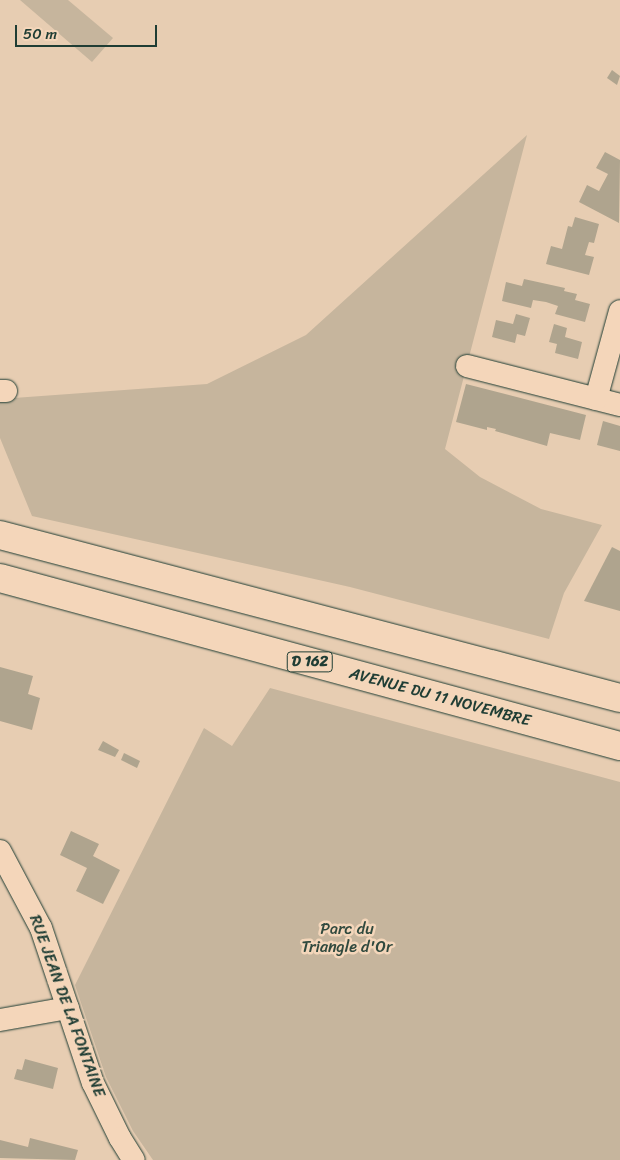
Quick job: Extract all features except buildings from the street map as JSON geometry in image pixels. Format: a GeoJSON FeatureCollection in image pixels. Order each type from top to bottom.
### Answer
{"type":"FeatureCollection","features":[{"type":"Feature","properties":{"kind":"main road"},"geometry":{"type":"LineString","coordinates":[[0,535],[620,698]]}},
{"type":"Feature","properties":{"kind":"main road","name":"AVENUE DU 11 NOVEMBRE"},"geometry":{"type":"LineString","coordinates":[[0,578],[620,746]]}},
{"type":"Feature","properties":{"kind":"street"},"geometry":{"type":"LineString","coordinates":[[596,399],[620,311]]}},
{"type":"Feature","properties":{"kind":"street"},"geometry":{"type":"LineString","coordinates":[[467,366],[620,405]]}},
{"type":"Feature","properties":{"kind":"street","name":"RUE JEAN DE LA FONTAINE"},"geometry":{"type":"LineString","coordinates":[[0,851],[9,885],[41,928],[93,1083],[120,1138],[134,1160]]}},
{"type":"Feature","properties":{"kind":"street"},"geometry":{"type":"LineString","coordinates":[[0,1020],[68,1008]]}},
{"type":"Feature","properties":{"kind":"green space"},"geometry":{"type":"Polygon","coordinates":[[[20,0],[68,0],[113,38],[92,62],[20,0]]]}},
{"type":"Feature","properties":{"kind":"green space"},"geometry":{"type":"Polygon","coordinates":[[[527,135],[445,449],[480,477],[541,509],[602,525],[564,593],[549,639],[350,587],[32,516],[0,438],[0,399],[207,384],[306,335],[527,135]]]}},
{"type":"Feature","properties":{"kind":"green space","name":"Parc du Triangle d'Or"},"geometry":{"type":"Polygon","coordinates":[[[270,688],[620,782],[620,1160],[153,1160],[133,1131],[106,1077],[75,985],[204,728],[232,746],[270,688]]]}}]}
